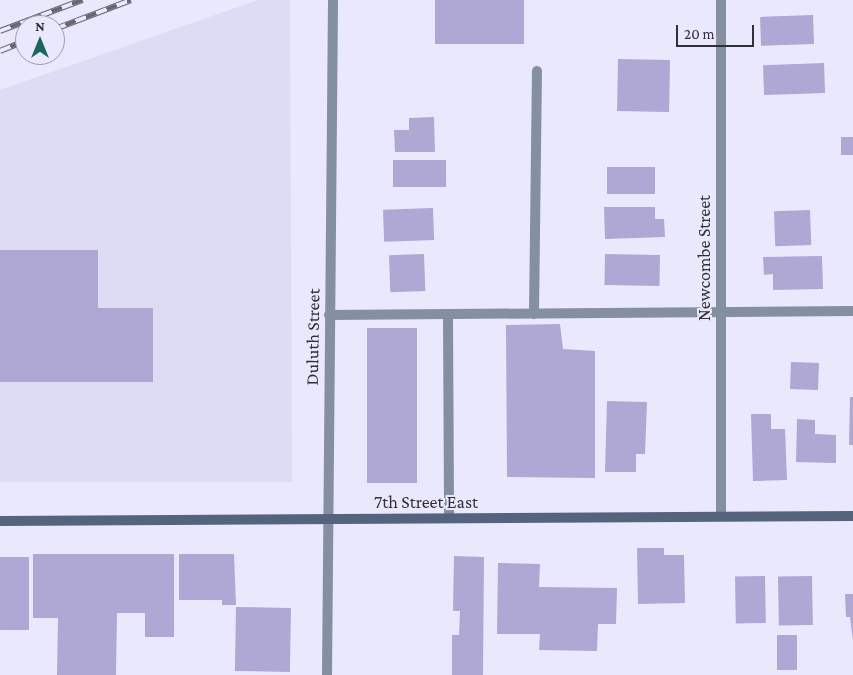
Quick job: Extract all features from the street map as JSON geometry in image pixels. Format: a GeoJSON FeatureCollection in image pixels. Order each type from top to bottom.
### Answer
{"type":"FeatureCollection","features":[{"type":"Feature","properties":{"kind":"street","name":"Duluth Street"},"geometry":{"type":"LineString","coordinates":[[327,675],[333,0]]}},
{"type":"Feature","properties":{"kind":"street","name":"Newcombe Street"},"geometry":{"type":"LineString","coordinates":[[721,0],[721,516]]}},
{"type":"Feature","properties":{"kind":"street"},"geometry":{"type":"LineString","coordinates":[[534,314],[537,71]]}},
{"type":"Feature","properties":{"kind":"street"},"geometry":{"type":"LineString","coordinates":[[329,316],[853,311]]}},
{"type":"Feature","properties":{"kind":"street"},"geometry":{"type":"LineString","coordinates":[[448,315],[449,518]]}},
{"type":"Feature","properties":{"kind":"street","name":"7th Street East"},"geometry":{"type":"LineString","coordinates":[[0,520],[853,516]]}},
{"type":"Feature","properties":{"kind":"shaded area"},"geometry":{"type":"Polygon","coordinates":[[[258,0],[290,0],[292,482],[0,482],[0,90],[258,0]]]}},
{"type":"Feature","properties":{"kind":"building"},"geometry":{"type":"Polygon","coordinates":[[[435,0],[524,0],[524,44],[435,44],[435,0]]]}},
{"type":"Feature","properties":{"kind":"building"},"geometry":{"type":"Polygon","coordinates":[[[813,15],[814,44],[761,46],[760,17],[813,15]]]}},
{"type":"Feature","properties":{"kind":"building"},"geometry":{"type":"Polygon","coordinates":[[[618,59],[670,60],[669,112],[617,111],[618,59]]]}},
{"type":"Feature","properties":{"kind":"building"},"geometry":{"type":"Polygon","coordinates":[[[824,63],[825,93],[764,95],[763,65],[824,63]]]}},
{"type":"Feature","properties":{"kind":"building"},"geometry":{"type":"Polygon","coordinates":[[[434,117],[435,152],[395,152],[394,130],[409,130],[409,118],[434,117]]]}},
{"type":"Feature","properties":{"kind":"building"},"geometry":{"type":"Polygon","coordinates":[[[841,137],[853,137],[853,155],[841,155],[841,137]]]}},
{"type":"Feature","properties":{"kind":"building"},"geometry":{"type":"Polygon","coordinates":[[[393,160],[446,160],[446,187],[393,187],[393,160]]]}},
{"type":"Feature","properties":{"kind":"building"},"geometry":{"type":"Polygon","coordinates":[[[607,167],[655,167],[655,194],[607,194],[607,167]]]}},
{"type":"Feature","properties":{"kind":"building"},"geometry":{"type":"Polygon","coordinates":[[[604,207],[655,207],[655,219],[664,219],[665,237],[605,239],[604,207]]]}},
{"type":"Feature","properties":{"kind":"building"},"geometry":{"type":"Polygon","coordinates":[[[433,208],[434,240],[384,242],[383,210],[433,208]]]}},
{"type":"Feature","properties":{"kind":"building"},"geometry":{"type":"Polygon","coordinates":[[[810,210],[811,245],[775,246],[774,211],[810,210]]]}},
{"type":"Feature","properties":{"kind":"building"},"geometry":{"type":"Polygon","coordinates":[[[0,250],[98,250],[98,308],[153,308],[153,382],[0,382],[0,250]]]}},
{"type":"Feature","properties":{"kind":"building"},"geometry":{"type":"Polygon","coordinates":[[[424,254],[425,291],[390,292],[389,255],[424,254]]]}},
{"type":"Feature","properties":{"kind":"building"},"geometry":{"type":"Polygon","coordinates":[[[605,254],[660,255],[659,286],[604,285],[605,254]]]}},
{"type":"Feature","properties":{"kind":"building"},"geometry":{"type":"Polygon","coordinates":[[[822,256],[823,289],[773,290],[773,274],[764,275],[763,257],[822,256]]]}},
{"type":"Feature","properties":{"kind":"building"},"geometry":{"type":"Polygon","coordinates":[[[560,324],[563,349],[595,351],[595,478],[507,477],[506,325],[560,324]]]}},
{"type":"Feature","properties":{"kind":"building"},"geometry":{"type":"Polygon","coordinates":[[[367,328],[417,328],[417,483],[367,483],[367,328]]]}},
{"type":"Feature","properties":{"kind":"building"},"geometry":{"type":"Polygon","coordinates":[[[791,362],[819,363],[818,390],[790,389],[791,362]]]}},
{"type":"Feature","properties":{"kind":"building"},"geometry":{"type":"Polygon","coordinates":[[[850,397],[853,397],[853,445],[849,445],[850,397]]]}},
{"type":"Feature","properties":{"kind":"building"},"geometry":{"type":"Polygon","coordinates":[[[607,401],[647,402],[645,454],[636,454],[636,472],[605,472],[607,401]]]}},
{"type":"Feature","properties":{"kind":"building"},"geometry":{"type":"Polygon","coordinates":[[[751,414],[771,414],[771,429],[785,429],[787,480],[753,481],[751,414]]]}},
{"type":"Feature","properties":{"kind":"building"},"geometry":{"type":"Polygon","coordinates":[[[797,419],[815,420],[815,434],[836,435],[836,463],[796,462],[797,419]]]}},
{"type":"Feature","properties":{"kind":"building"},"geometry":{"type":"Polygon","coordinates":[[[637,548],[664,548],[664,555],[684,555],[685,603],[638,604],[637,548]]]}},
{"type":"Feature","properties":{"kind":"building"},"geometry":{"type":"Polygon","coordinates":[[[33,554],[174,554],[174,637],[145,637],[145,613],[117,613],[116,675],[57,675],[58,618],[33,618],[33,554]]]}},
{"type":"Feature","properties":{"kind":"building"},"geometry":{"type":"Polygon","coordinates":[[[179,554],[234,554],[236,605],[222,605],[222,600],[179,600],[179,554]]]}},
{"type":"Feature","properties":{"kind":"building"},"geometry":{"type":"Polygon","coordinates":[[[454,556],[484,557],[483,675],[452,675],[452,635],[459,635],[460,611],[453,611],[454,556]]]}},
{"type":"Feature","properties":{"kind":"building"},"geometry":{"type":"Polygon","coordinates":[[[0,557],[29,557],[29,630],[0,630],[0,557]]]}},
{"type":"Feature","properties":{"kind":"building"},"geometry":{"type":"Polygon","coordinates":[[[498,563],[540,564],[539,587],[617,588],[616,624],[598,624],[597,651],[539,650],[540,634],[497,634],[498,563]]]}},
{"type":"Feature","properties":{"kind":"building"},"geometry":{"type":"Polygon","coordinates":[[[765,576],[766,623],[736,624],[735,577],[765,576]]]}},
{"type":"Feature","properties":{"kind":"building"},"geometry":{"type":"Polygon","coordinates":[[[812,576],[813,625],[779,626],[778,577],[812,576]]]}},
{"type":"Feature","properties":{"kind":"building"},"geometry":{"type":"Polygon","coordinates":[[[845,594],[853,594],[853,640],[850,617],[846,617],[845,594]]]}},
{"type":"Feature","properties":{"kind":"building"},"geometry":{"type":"Polygon","coordinates":[[[236,607],[291,608],[290,672],[235,671],[236,607]]]}},
{"type":"Feature","properties":{"kind":"building"},"geometry":{"type":"Polygon","coordinates":[[[777,635],[797,635],[797,670],[777,670],[777,635]]]}},
{"type":"Feature","properties":{"kind":"railway"},"geometry":{"type":"LineString","coordinates":[[0,31],[82,0]]}},
{"type":"Feature","properties":{"kind":"railway"},"geometry":{"type":"LineString","coordinates":[[65,25],[131,0]]}},
{"type":"Feature","properties":{"kind":"railway"},"geometry":{"type":"LineString","coordinates":[[0,51],[15,45]]}}]}
